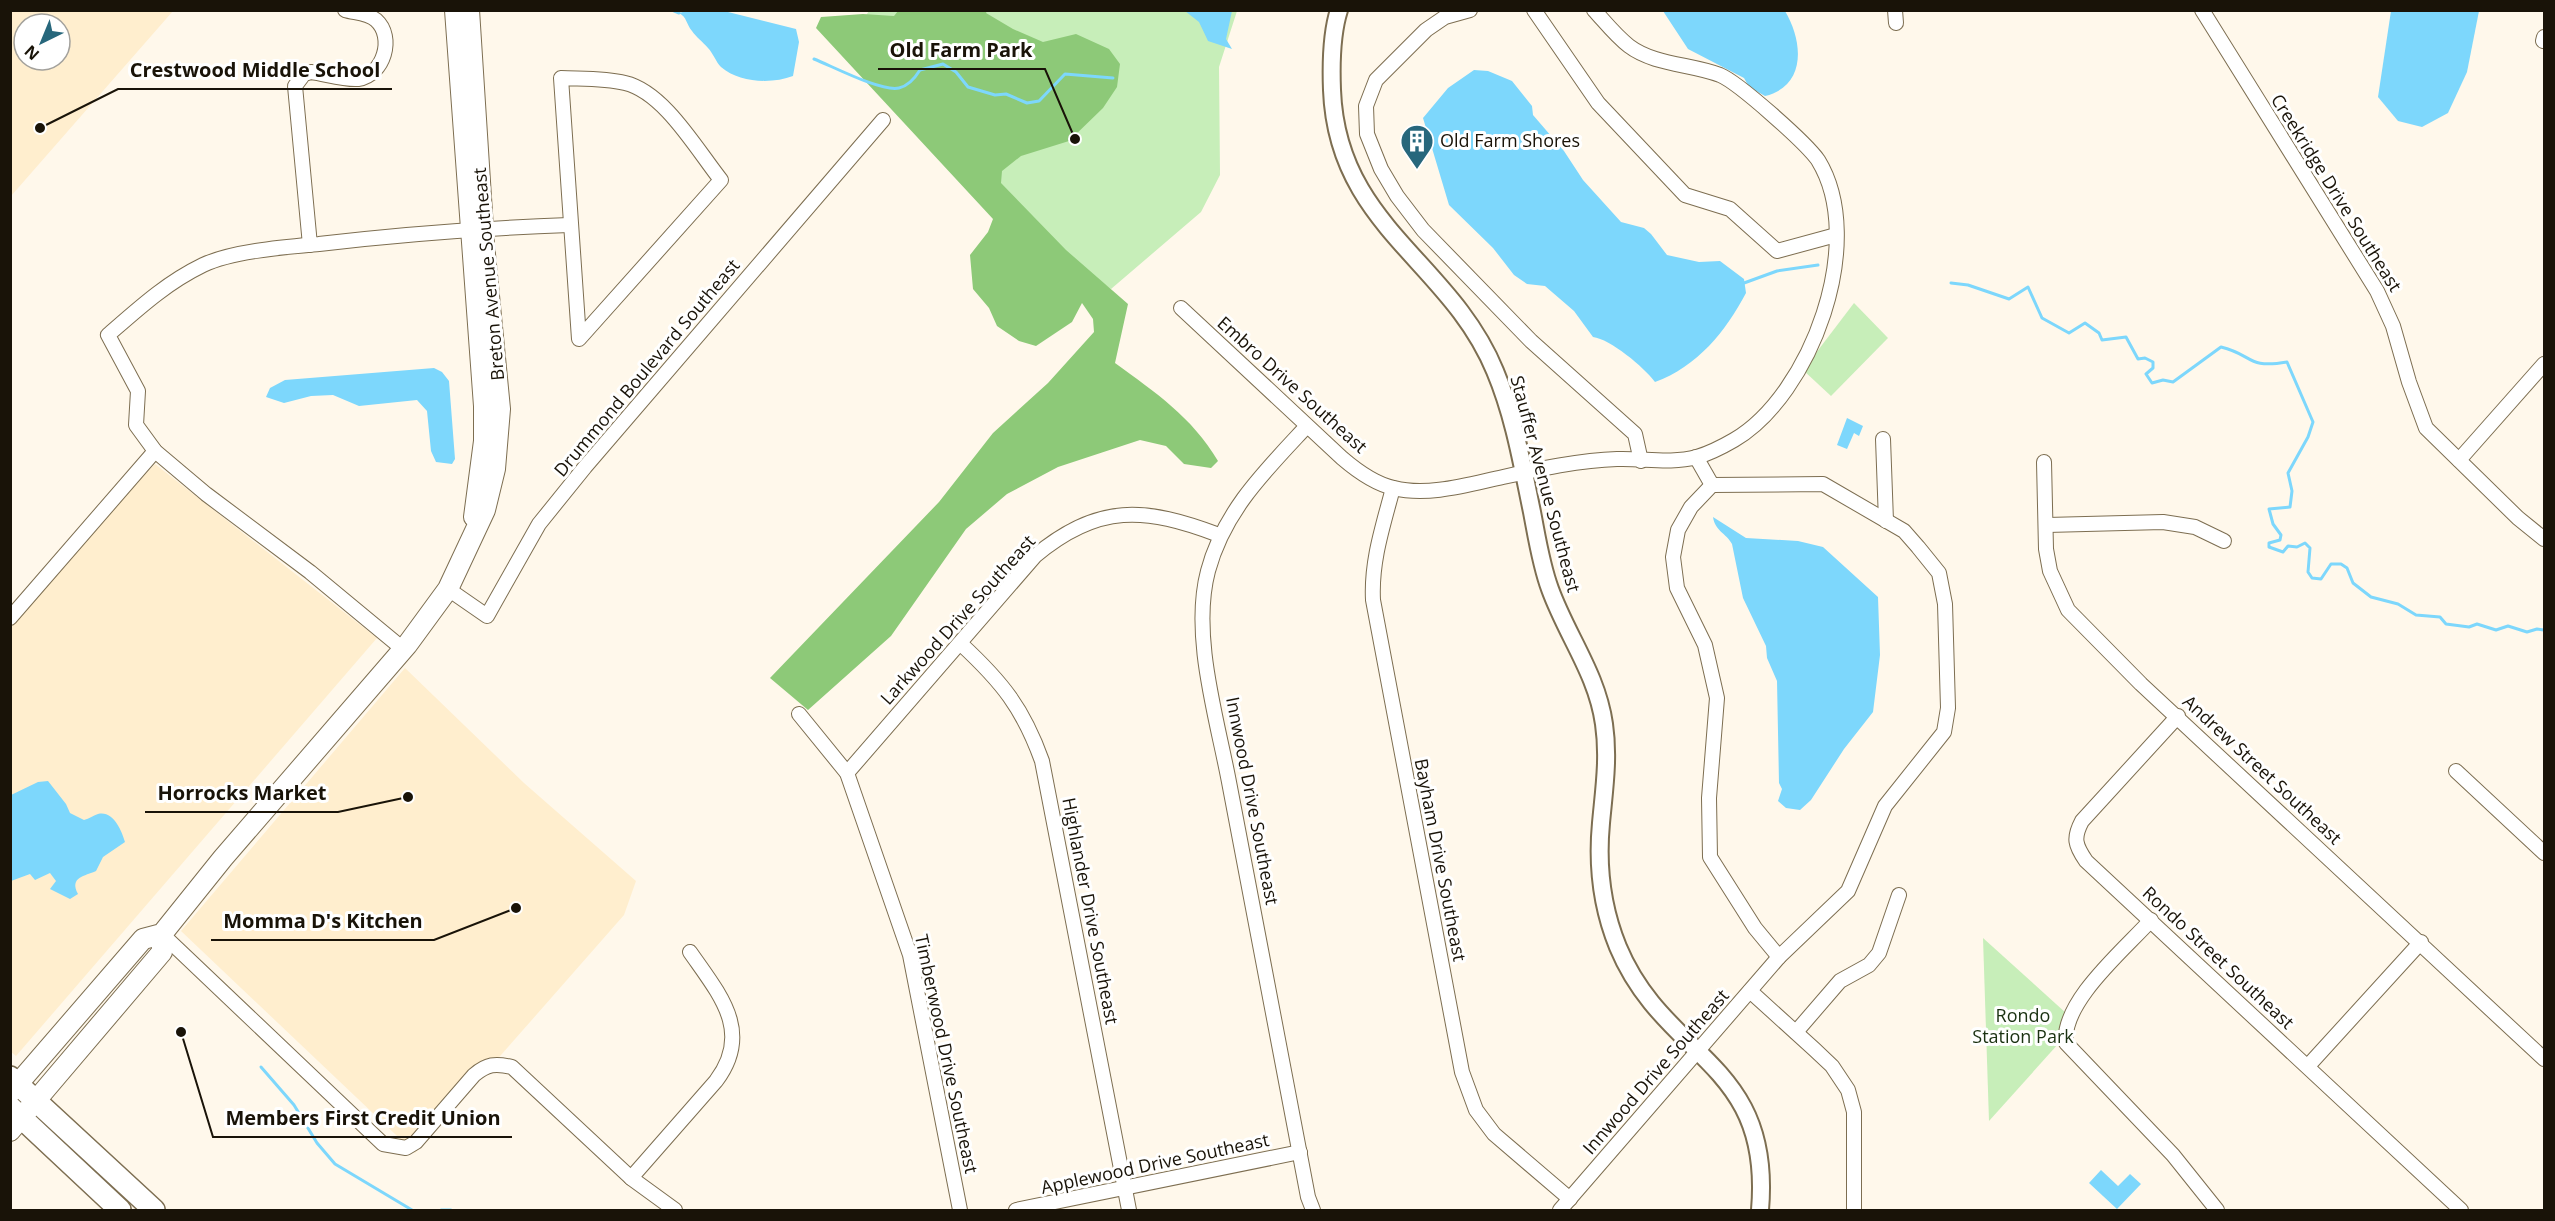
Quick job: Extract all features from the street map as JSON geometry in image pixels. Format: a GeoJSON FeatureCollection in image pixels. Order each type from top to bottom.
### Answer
{"type":"FeatureCollection","features":[{"type":"Feature","properties":{"kind":"main road","name":"Breton Avenue Southeast"},"geometry":{"type":"LineString","coordinates":[[455,10],[477,229]]}},
{"type":"Feature","properties":{"kind":"main road","name":"Breton Avenue Southeast"},"geometry":{"type":"LineString","coordinates":[[13,1085],[143,939],[162,934],[223,858],[403,649],[448,589],[473,534],[474,508],[484,441],[484,417],[469,10]]}},
{"type":"Feature","properties":{"kind":"main road","name":"Breton Avenue Southeast"},"geometry":{"type":"LineString","coordinates":[[14,1119],[35,1101],[162,952],[162,934]]}},
{"type":"Feature","properties":{"kind":"main road"},"geometry":{"type":"LineString","coordinates":[[114,1009],[124,992],[127,979],[127,965],[124,961]]}},
{"type":"Feature","properties":{"kind":"main road"},"geometry":{"type":"LineString","coordinates":[[13,1085],[35,1101],[154,1210]]}},
{"type":"Feature","properties":{"kind":"main road"},"geometry":{"type":"LineString","coordinates":[[14,1119],[120,1210]]}},
{"type":"Feature","properties":{"kind":"street"},"geometry":{"type":"LineString","coordinates":[[310,245],[294,86],[304,74],[311,72],[359,79],[375,69],[385,52],[386,40],[383,29],[374,19],[345,10]]}},
{"type":"Feature","properties":{"kind":"street","name":"Stauffer Avenue Southeast"},"geometry":{"type":"LineString","coordinates":[[1338,10],[1331,67],[1333,107],[1338,135],[1354,181],[1380,221],[1448,297],[1474,331],[1494,367],[1506,400],[1549,588],[1593,678],[1603,716],[1607,755],[1600,866],[1609,921],[1622,956],[1644,995],[1661,1016],[1718,1069],[1736,1092],[1758,1144],[1762,1179],[1760,1210]]}},
{"type":"Feature","properties":{"kind":"street"},"geometry":{"type":"LineString","coordinates":[[1470,10],[1445,17],[1426,30],[1376,80],[1366,106],[1367,134],[1381,169],[1397,196],[1424,230],[1531,341],[1635,434],[1641,461]]}},
{"type":"Feature","properties":{"kind":"street"},"geometry":{"type":"LineString","coordinates":[[1533,10],[1598,103],[1685,195],[1730,209],[1778,251],[1836,235]]}},
{"type":"Feature","properties":{"kind":"street","name":"Embro Drive Southeast"},"geometry":{"type":"LineString","coordinates":[[1181,308],[1306,427],[1353,467],[1393,488],[1452,488],[1586,462],[1696,457],[1715,450],[1748,432],[1778,402],[1794,380],[1815,339],[1828,302],[1835,264],[1836,235],[1831,193],[1826,177],[1817,159],[1798,139],[1737,84],[1718,75],[1630,47],[1594,10]]}},
{"type":"Feature","properties":{"kind":"street","name":"Creekridge Drive Southeast"},"geometry":{"type":"LineString","coordinates":[[2202,10],[2377,291],[2393,326],[2409,382],[2426,428],[2544,539]]}},
{"type":"Feature","properties":{"kind":"street"},"geometry":{"type":"LineString","coordinates":[[561,78],[625,83],[646,90],[661,105],[720,180],[579,339],[569,225],[561,78]]}},
{"type":"Feature","properties":{"kind":"street","name":"Drummond Boulevard Southeast"},"geometry":{"type":"LineString","coordinates":[[448,589],[487,616],[539,524],[883,120]]}},
{"type":"Feature","properties":{"kind":"street"},"geometry":{"type":"LineString","coordinates":[[403,649],[310,572],[206,494],[155,451],[136,425],[138,391],[108,335],[161,288],[203,265],[272,249],[477,229],[569,225]]}},
{"type":"Feature","properties":{"kind":"street"},"geometry":{"type":"LineString","coordinates":[[2459,460],[2544,364]]}},
{"type":"Feature","properties":{"kind":"street","name":"Innwood Drive Southeast"},"geometry":{"type":"LineString","coordinates":[[1306,427],[1254,483],[1219,535],[1203,594],[1203,631],[1300,1152],[1313,1210]]}},
{"type":"Feature","properties":{"kind":"street"},"geometry":{"type":"LineString","coordinates":[[1883,439],[1886,521]]}},
{"type":"Feature","properties":{"kind":"street"},"geometry":{"type":"LineString","coordinates":[[10,618],[155,451]]}},
{"type":"Feature","properties":{"kind":"street"},"geometry":{"type":"LineString","coordinates":[[1696,457],[1712,485],[1691,507],[1678,530],[1673,557],[1677,588],[1705,645],[1717,698],[1709,798],[1710,858],[1755,928],[1779,957]]}},
{"type":"Feature","properties":{"kind":"street","name":"Andrew Street Southeast"},"geometry":{"type":"LineString","coordinates":[[2044,462],[2050,571],[2068,610],[2095,640],[2544,1059]]}},
{"type":"Feature","properties":{"kind":"street","name":"Innwood Drive Southeast"},"geometry":{"type":"LineString","coordinates":[[1560,1210],[1779,957],[1848,891],[1886,806],[1944,732],[1948,708],[1945,604],[1939,573],[1904,531],[1823,484],[1712,485]]}},
{"type":"Feature","properties":{"kind":"street","name":"Bayham Drive Southeast"},"geometry":{"type":"LineString","coordinates":[[1393,488],[1376,551],[1372,574],[1373,600],[1462,1072],[1476,1110],[1494,1134],[1570,1199]]}},
{"type":"Feature","properties":{"kind":"street","name":"Larkwood Drive Southeast"},"geometry":{"type":"LineString","coordinates":[[847,773],[1035,556],[1067,532],[1118,515],[1142,514],[1177,519],[1219,535]]}},
{"type":"Feature","properties":{"kind":"street"},"geometry":{"type":"LineString","coordinates":[[2047,525],[2180,523],[2224,541]]}},
{"type":"Feature","properties":{"kind":"street","name":"Highlander Drive Southeast"},"geometry":{"type":"LineString","coordinates":[[961,644],[1010,694],[1030,727],[1042,761],[1129,1210]]}},
{"type":"Feature","properties":{"kind":"street","name":"Timberwood Drive Southeast"},"geometry":{"type":"LineString","coordinates":[[799,714],[847,773],[910,955],[960,1210]]}},
{"type":"Feature","properties":{"kind":"street","name":"Rondo Street Southeast"},"geometry":{"type":"LineString","coordinates":[[2178,716],[2082,821],[2075,833],[2076,846],[2086,861],[2461,1210]]}},
{"type":"Feature","properties":{"kind":"street"},"geometry":{"type":"LineString","coordinates":[[2456,771],[2544,853]]}},
{"type":"Feature","properties":{"kind":"street"},"geometry":{"type":"LineString","coordinates":[[1796,1032],[1840,981],[1869,965],[1879,953],[1899,895]]}},
{"type":"Feature","properties":{"kind":"street"},"geometry":{"type":"LineString","coordinates":[[2151,920],[2086,992],[2064,1030],[2066,1043],[2173,1155],[2217,1210]]}},
{"type":"Feature","properties":{"kind":"street"},"geometry":{"type":"LineString","coordinates":[[162,934],[383,1144],[406,1148],[416,1142],[474,1075],[483,1067],[497,1063],[512,1067],[632,1178],[675,1210]]}},
{"type":"Feature","properties":{"kind":"street"},"geometry":{"type":"LineString","coordinates":[[2308,1066],[2421,942]]}},
{"type":"Feature","properties":{"kind":"street"},"geometry":{"type":"LineString","coordinates":[[632,1178],[716,1081],[728,1065],[734,1047],[734,1031],[726,1009],[690,952]]}},
{"type":"Feature","properties":{"kind":"street"},"geometry":{"type":"LineString","coordinates":[[1750,991],[1832,1066],[1851,1098],[1855,1135],[1854,1210]]}},
{"type":"Feature","properties":{"kind":"street","name":"Applewood Drive Southeast"},"geometry":{"type":"LineString","coordinates":[[1016,1210],[1124,1190],[1300,1152]]}},
{"type":"Feature","properties":{"kind":"shaded area"},"geometry":{"type":"Polygon","coordinates":[[[10,11],[173,11],[11,196],[10,11]]]}},
{"type":"Feature","properties":{"kind":"shaded area"},"geometry":{"type":"Polygon","coordinates":[[[155,464],[377,638],[16,1056],[10,1051],[10,619],[155,464]]]}},
{"type":"Feature","properties":{"kind":"shaded area"},"geometry":{"type":"Polygon","coordinates":[[[405,668],[524,783],[636,881],[624,915],[415,1153],[181,931],[405,668]]]}},
{"type":"Feature","properties":{"kind":"green space"},"geometry":{"type":"Polygon","coordinates":[[[869,11],[1237,11],[1219,67],[1220,175],[1201,212],[1111,289],[992,201],[843,49],[869,11]]]}},
{"type":"Feature","properties":{"kind":"green space"},"geometry":{"type":"Polygon","coordinates":[[[898,11],[987,11],[986,13],[1013,29],[1043,42],[1076,34],[1109,49],[1120,64],[1117,87],[1103,108],[1069,141],[1021,156],[1002,171],[1001,183],[1066,250],[1128,304],[1115,363],[1172,406],[1208,445],[1218,461],[1211,468],[1184,464],[1166,446],[1140,440],[1058,467],[1007,494],[966,529],[891,636],[808,710],[770,678],[939,502],[993,433],[1048,383],[1094,332],[1093,319],[1082,303],[1072,322],[1036,346],[1019,341],[997,326],[989,308],[973,289],[970,255],[988,232],[993,219],[816,28],[821,17],[863,14],[894,16],[898,11]]]}},
{"type":"Feature","properties":{"kind":"green space"},"geometry":{"type":"Polygon","coordinates":[[[1854,303],[1888,338],[1831,396],[1803,370],[1854,303]]]}},
{"type":"Feature","properties":{"kind":"green space","name":"Rondo Station Park"},"geometry":{"type":"Polygon","coordinates":[[[1983,938],[2077,1023],[1989,1121],[1983,938]]]}},
{"type":"Feature","properties":{"kind":"water"},"geometry":{"type":"Polygon","coordinates":[[[690,10],[724,11],[796,29],[799,42],[793,76],[766,81],[746,79],[728,72],[719,65],[710,50],[679,13],[690,10]]]}},
{"type":"Feature","properties":{"kind":"water"},"geometry":{"type":"Polygon","coordinates":[[[1185,11],[1232,11],[1226,39],[1232,49],[1208,41],[1199,22],[1185,11]]]}},
{"type":"Feature","properties":{"kind":"water"},"geometry":{"type":"Polygon","coordinates":[[[1663,11],[1785,11],[1798,48],[1795,73],[1779,91],[1765,96],[1749,87],[1744,78],[1688,49],[1663,11]]]}},
{"type":"Feature","properties":{"kind":"water"},"geometry":{"type":"Polygon","coordinates":[[[2391,11],[2479,11],[2467,72],[2448,113],[2422,127],[2398,121],[2378,97],[2391,11]]]}},
{"type":"Feature","properties":{"kind":"water"},"geometry":{"type":"Polygon","coordinates":[[[1474,70],[1488,71],[1512,81],[1532,106],[1533,115],[1564,151],[1583,180],[1621,222],[1644,228],[1667,255],[1699,262],[1720,261],[1744,279],[1746,293],[1729,321],[1709,346],[1684,367],[1655,382],[1626,355],[1608,343],[1593,337],[1574,311],[1545,286],[1527,284],[1514,275],[1493,248],[1449,205],[1423,118],[1448,88],[1474,70]]]}},
{"type":"Feature","properties":{"kind":"water"},"geometry":{"type":"Polygon","coordinates":[[[434,368],[442,372],[449,381],[455,459],[452,464],[436,462],[431,451],[427,411],[417,400],[359,406],[333,395],[311,396],[284,403],[266,397],[270,388],[285,380],[434,368]]]}},
{"type":"Feature","properties":{"kind":"water"},"geometry":{"type":"Polygon","coordinates":[[[1847,418],[1863,426],[1859,436],[1854,433],[1847,449],[1837,445],[1847,418]]]}},
{"type":"Feature","properties":{"kind":"water"},"geometry":{"type":"Polygon","coordinates":[[[1713,517],[1746,538],[1798,541],[1823,547],[1878,597],[1880,655],[1873,712],[1844,749],[1811,800],[1800,810],[1786,808],[1778,801],[1782,789],[1779,783],[1777,681],[1767,658],[1766,646],[1743,598],[1732,544],[1718,529],[1713,517]]]}},
{"type":"Feature","properties":{"kind":"water"},"geometry":{"type":"Polygon","coordinates":[[[48,781],[66,804],[70,813],[84,820],[98,814],[108,815],[119,827],[125,842],[103,857],[96,871],[77,881],[75,884],[78,894],[70,899],[50,889],[56,881],[50,873],[35,880],[30,874],[11,881],[11,795],[38,782],[48,781]]]}},
{"type":"Feature","properties":{"kind":"water"},"geometry":{"type":"Polygon","coordinates":[[[2101,1170],[2118,1186],[2130,1174],[2141,1184],[2117,1209],[2089,1183],[2101,1170]]]}},
{"type":"Feature","properties":{"kind":"waterway"},"geometry":{"type":"LineString","coordinates":[[672,10],[679,13]]}},
{"type":"Feature","properties":{"kind":"waterway"},"geometry":{"type":"LineString","coordinates":[[814,59],[856,78],[891,88],[905,85],[914,79],[920,70],[943,64],[956,72],[968,87],[995,95],[1006,94],[1027,103],[1039,101],[1065,74],[1113,78]]}},
{"type":"Feature","properties":{"kind":"waterway"},"geometry":{"type":"LineString","coordinates":[[1744,283],[1777,271],[1818,265]]}},
{"type":"Feature","properties":{"kind":"waterway"},"geometry":{"type":"LineString","coordinates":[[1951,283],[1968,285],[2009,299],[2028,287],[2042,318],[2069,333],[2085,323],[2099,333],[2102,340],[2126,337],[2138,359],[2145,358],[2153,362],[2153,368],[2146,374],[2152,383],[2163,380],[2173,382],[2221,347],[2264,364],[2287,362],[2313,422],[2308,437],[2288,473],[2292,491],[2290,507],[2269,509],[2273,524],[2281,535],[2280,540],[2269,543],[2269,547],[2283,552],[2288,546],[2297,547],[2305,543],[2310,548],[2308,572],[2312,578],[2321,579],[2331,564],[2341,564],[2347,568],[2353,583],[2371,597],[2398,604],[2416,615],[2440,617],[2446,624],[2469,627],[2477,624],[2496,630],[2508,626],[2527,632],[2537,629],[2544,630]]}},
{"type":"Feature","properties":{"kind":"waterway"},"geometry":{"type":"LineString","coordinates":[[261,1067],[294,1105],[317,1143],[335,1164],[412,1210]]}},
{"type":"Feature","properties":{"kind":"waterway"},"geometry":{"type":"LineString","coordinates":[[441,1210],[451,1210]]}},
{"type":"Feature","properties":{"kind":"place","name":"Crestwood Middle School"},"geometry":{"type":"Point","coordinates":[40,128]}},
{"type":"Feature","properties":{"kind":"place","name":"Old Farm Park"},"geometry":{"type":"Point","coordinates":[1075,139]}},
{"type":"Feature","properties":{"kind":"place","name":"Old Farm Shores"},"geometry":{"type":"Point","coordinates":[1417,170]}},
{"type":"Feature","properties":{"kind":"place","name":"Horrocks Market"},"geometry":{"type":"Point","coordinates":[408,797]}},
{"type":"Feature","properties":{"kind":"place","name":"Momma D's Kitchen"},"geometry":{"type":"Point","coordinates":[516,908]}},
{"type":"Feature","properties":{"kind":"place","name":"Members First Credit Union"},"geometry":{"type":"Point","coordinates":[181,1032]}}]}
